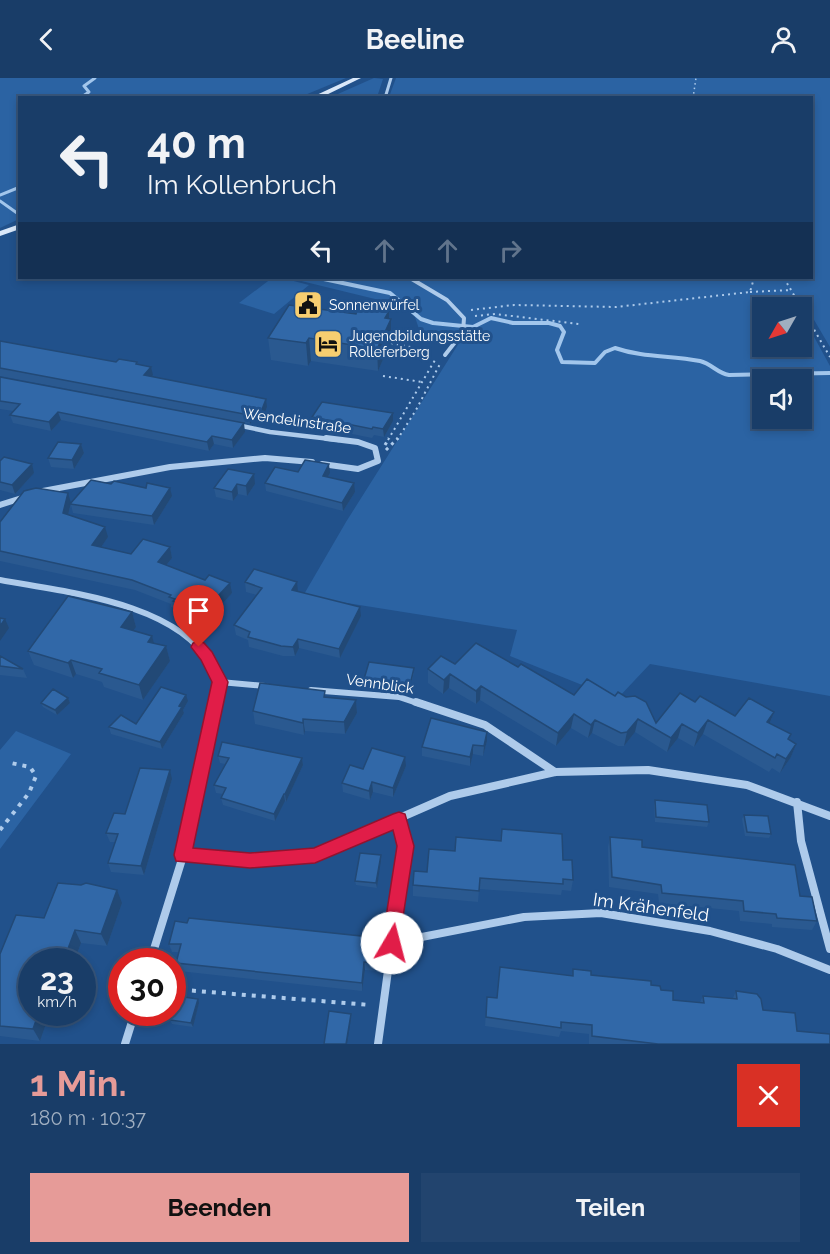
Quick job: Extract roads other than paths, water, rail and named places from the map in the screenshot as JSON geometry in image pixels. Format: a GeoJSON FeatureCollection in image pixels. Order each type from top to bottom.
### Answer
{"type":"FeatureCollection","features":[{"type":"Feature","properties":{"kind":"main road"},"geometry":{"type":"LineString","coordinates":[[318,96],[358,78]]}},
{"type":"Feature","properties":{"kind":"main road"},"geometry":{"type":"LineString","coordinates":[[0,234],[18,227]]}},
{"type":"Feature","properties":{"kind":"street","name":"Wendelinstraße"},"geometry":{"type":"LineString","coordinates":[[0,506],[33,494],[102,478],[170,467],[265,458],[352,469],[366,468],[378,460],[376,451],[358,442],[270,432],[235,425]]}},
{"type":"Feature","properties":{"kind":"street"},"geometry":{"type":"LineString","coordinates":[[0,580],[109,601],[167,624],[190,637],[207,656],[220,682],[183,855],[154,948]]}},
{"type":"Feature","properties":{"kind":"street"},"geometry":{"type":"LineString","coordinates":[[220,682],[280,687]]}},
{"type":"Feature","properties":{"kind":"street","name":"Vennblick"},"geometry":{"type":"LineString","coordinates":[[303,689],[399,697],[435,708],[485,725],[555,772]]}},
{"type":"Feature","properties":{"kind":"street"},"geometry":{"type":"LineString","coordinates":[[183,855],[250,861],[315,855],[450,796],[555,772],[648,770],[747,785],[830,816]]}},
{"type":"Feature","properties":{"kind":"street"},"geometry":{"type":"LineString","coordinates":[[797,802],[801,841],[830,949]]}},
{"type":"Feature","properties":{"kind":"street"},"geometry":{"type":"LineString","coordinates":[[378,1044],[405,846],[399,820]]}},
{"type":"Feature","properties":{"kind":"street","name":"Im Krähenfeld"},"geometry":{"type":"LineString","coordinates":[[392,943],[524,916],[601,913],[710,931],[777,949],[830,970]]}},
{"type":"Feature","properties":{"kind":"street"},"geometry":{"type":"LineString","coordinates":[[125,1044],[131,1026]]}},
{"type":"Feature","properties":{"kind":"lane"},"geometry":{"type":"LineString","coordinates":[[386,96],[391,78]]}},
{"type":"Feature","properties":{"kind":"lane"},"geometry":{"type":"LineString","coordinates":[[412,279],[447,300],[464,319],[463,332],[444,356]]}},
{"type":"Feature","properties":{"kind":"waterway"},"geometry":{"type":"LineString","coordinates":[[83,96],[89,92],[84,86],[95,78]]}},
{"type":"Feature","properties":{"kind":"waterway"},"geometry":{"type":"LineString","coordinates":[[0,195],[18,188]]}},
{"type":"Feature","properties":{"kind":"waterway"},"geometry":{"type":"LineString","coordinates":[[0,201],[17,213]]}},
{"type":"Feature","properties":{"kind":"waterway"},"geometry":{"type":"LineString","coordinates":[[324,279],[390,293],[421,319],[433,323],[473,327],[491,318],[513,323],[549,323],[560,326],[564,332],[557,350],[562,362],[595,363],[605,352],[615,348],[700,361],[729,375],[830,373]]}},
{"type":"Feature","properties":{"kind":"place","name":"Sonnenwürfel"},"geometry":{"type":"Point","coordinates":[308,305]}},
{"type":"Feature","properties":{"kind":"place","name":"Jugendbildungsstätte Rolleferberg"},"geometry":{"type":"Point","coordinates":[328,344]}}]}
